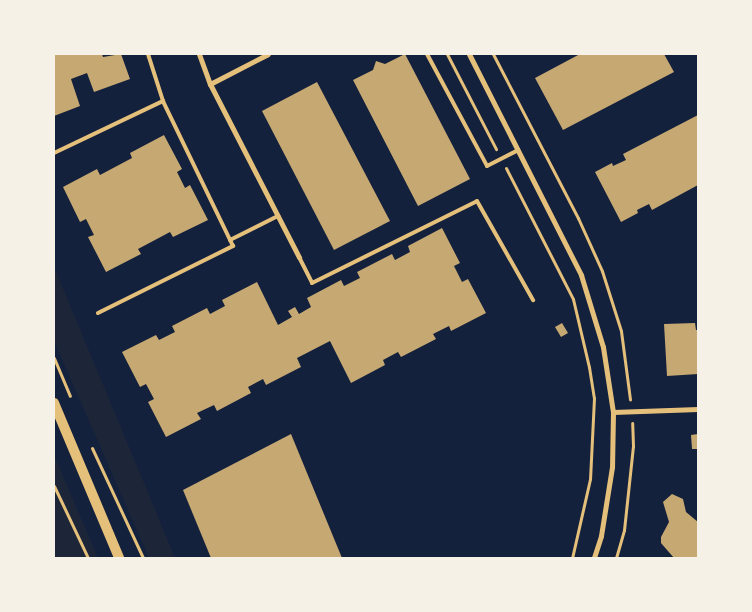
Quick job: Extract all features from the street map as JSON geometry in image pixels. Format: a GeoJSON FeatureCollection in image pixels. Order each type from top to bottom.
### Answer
{"type":"FeatureCollection","features":[{"type":"Feature","properties":{"kind":"main road"},"geometry":{"type":"LineString","coordinates":[[54,404],[119,558]]}},
{"type":"Feature","properties":{"kind":"street"},"geometry":{"type":"LineString","coordinates":[[199,54],[210,84],[299,257]]}},
{"type":"Feature","properties":{"kind":"street"},"geometry":{"type":"LineString","coordinates":[[210,84],[268,54]]}},
{"type":"Feature","properties":{"kind":"street"},"geometry":{"type":"LineString","coordinates":[[469,54],[581,275],[603,347],[613,412],[612,467],[601,536],[594,558]]}},
{"type":"Feature","properties":{"kind":"street"},"geometry":{"type":"LineString","coordinates":[[613,412],[698,410]]}},
{"type":"Feature","properties":{"kind":"lane"},"geometry":{"type":"LineString","coordinates":[[98,313],[233,246],[163,101],[148,54]]}},
{"type":"Feature","properties":{"kind":"lane"},"geometry":{"type":"LineString","coordinates":[[427,54],[487,166],[518,150]]}},
{"type":"Feature","properties":{"kind":"lane"},"geometry":{"type":"LineString","coordinates":[[54,153],[163,101]]}},
{"type":"Feature","properties":{"kind":"lane"},"geometry":{"type":"LineString","coordinates":[[299,257],[312,283],[477,201],[533,300]]}},
{"type":"Feature","properties":{"kind":"lane"},"geometry":{"type":"LineString","coordinates":[[230,240],[278,216]]}},
{"type":"Feature","properties":{"kind":"path"},"geometry":{"type":"LineString","coordinates":[[447,54],[573,300],[589,367],[594,398],[590,479],[572,558]]}},
{"type":"Feature","properties":{"kind":"path"},"geometry":{"type":"LineString","coordinates":[[54,358],[71,400]]}},
{"type":"Feature","properties":{"kind":"path"},"geometry":{"type":"LineString","coordinates":[[89,441],[143,558]]}},
{"type":"Feature","properties":{"kind":"path"},"geometry":{"type":"LineString","coordinates":[[54,486],[88,558]]}},
{"type":"Feature","properties":{"kind":"shaded area"},"geometry":{"type":"Polygon","coordinates":[[[54,267],[175,558],[149,558],[54,341],[54,267]]]}},
{"type":"Feature","properties":{"kind":"shaded area"},"geometry":{"type":"Polygon","coordinates":[[[54,455],[98,558],[54,558],[54,455]]]}},
{"type":"Feature","properties":{"kind":"building"},"geometry":{"type":"Polygon","coordinates":[[[54,54],[102,54],[103,57],[121,54],[130,79],[94,92],[87,73],[71,79],[80,106],[54,116],[54,54]]]}},
{"type":"Feature","properties":{"kind":"building"},"geometry":{"type":"Polygon","coordinates":[[[405,54],[470,179],[418,206],[353,80],[373,70],[376,61],[385,64],[405,54]]]}},
{"type":"Feature","properties":{"kind":"building"},"geometry":{"type":"Polygon","coordinates":[[[580,54],[664,54],[674,72],[563,130],[535,78],[580,54]]]}},
{"type":"Feature","properties":{"kind":"building"},"geometry":{"type":"Polygon","coordinates":[[[317,82],[390,221],[334,250],[262,111],[317,82]]]}},
{"type":"Feature","properties":{"kind":"building"},"geometry":{"type":"Polygon","coordinates":[[[698,115],[698,185],[652,210],[649,204],[637,210],[638,213],[621,222],[595,172],[612,163],[613,166],[626,160],[623,154],[698,115]]]}},
{"type":"Feature","properties":{"kind":"building"},"geometry":{"type":"Polygon","coordinates":[[[164,135],[182,169],[177,172],[185,188],[190,185],[208,220],[173,237],[170,232],[138,249],[141,254],[106,272],[88,237],[94,235],[86,219],[80,222],[63,187],[97,169],[100,175],[132,158],[130,153],[164,135]]]}},
{"type":"Feature","properties":{"kind":"building"},"geometry":{"type":"Polygon","coordinates":[[[442,228],[460,263],[454,266],[462,282],[468,279],[486,313],[451,331],[449,326],[433,334],[436,339],[401,357],[398,352],[383,360],[385,365],[351,383],[330,341],[297,358],[301,367],[266,385],[263,379],[248,387],[251,393],[217,411],[214,405],[197,413],[201,419],[166,437],[148,402],[154,399],[146,384],[140,387],[122,352],[156,335],[159,340],[175,332],[172,326],[207,308],[210,314],[225,306],[222,300],[257,282],[278,325],[292,317],[288,311],[295,307],[299,314],[311,307],[307,298],[341,280],[344,286],[360,278],[357,272],[392,254],[395,260],[410,252],[408,246],[442,228]]]}},
{"type":"Feature","properties":{"kind":"building"},"geometry":{"type":"Polygon","coordinates":[[[562,323],[568,333],[561,337],[555,327],[562,323]]]}},
{"type":"Feature","properties":{"kind":"building"},"geometry":{"type":"Polygon","coordinates":[[[695,323],[696,330],[698,330],[698,374],[667,376],[664,324],[695,323]]]}},
{"type":"Feature","properties":{"kind":"building"},"geometry":{"type":"Polygon","coordinates":[[[291,434],[342,558],[211,558],[183,490],[291,434]]]}},
{"type":"Feature","properties":{"kind":"building"},"geometry":{"type":"Polygon","coordinates":[[[698,434],[698,449],[692,449],[691,435],[698,434]]]}},
{"type":"Feature","properties":{"kind":"building"},"geometry":{"type":"Polygon","coordinates":[[[672,494],[683,499],[686,512],[698,522],[698,558],[674,558],[661,543],[661,537],[669,522],[663,502],[672,494]]]}}]}
